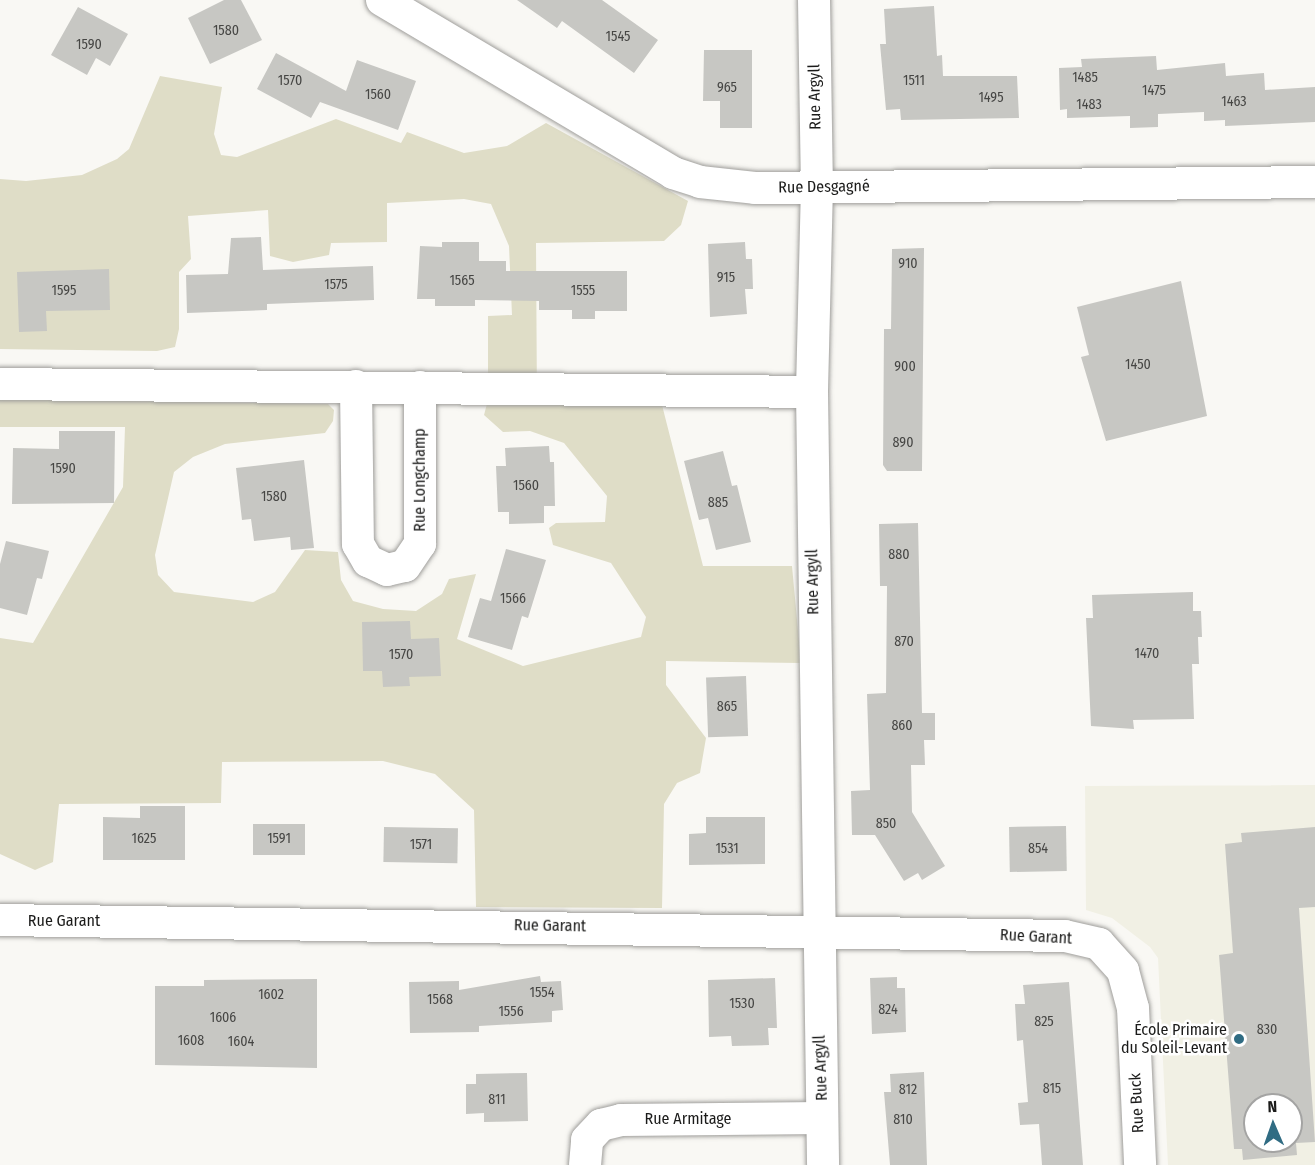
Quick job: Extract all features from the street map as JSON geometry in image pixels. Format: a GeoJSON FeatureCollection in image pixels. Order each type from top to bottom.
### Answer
{"type":"FeatureCollection","features":[{"type":"Feature","properties":{"kind":"street","name":"Rue Desgagné"},"geometry":{"type":"LineString","coordinates":[[382,0],[673,173],[700,182],[755,188],[1315,182]]}},
{"type":"Feature","properties":{"kind":"street","name":"Rue Argyll"},"geometry":{"type":"LineString","coordinates":[[814,0],[817,186],[812,392],[817,930],[823,1165]]}},
{"type":"Feature","properties":{"kind":"street"},"geometry":{"type":"LineString","coordinates":[[0,384],[812,392]]}},
{"type":"Feature","properties":{"kind":"street","name":"Rue Longchamp"},"geometry":{"type":"LineString","coordinates":[[356,386],[358,544],[368,561],[387,570],[405,566],[420,544],[420,387]]}},
{"type":"Feature","properties":{"kind":"street","name":"Rue Garant"},"geometry":{"type":"LineString","coordinates":[[0,920],[817,930],[1065,936],[1099,944]]}},
{"type":"Feature","properties":{"kind":"street","name":"Rue Buck"},"geometry":{"type":"LineString","coordinates":[[1099,944],[1123,971],[1133,1008],[1140,1165]]}},
{"type":"Feature","properties":{"kind":"street","name":"Rue Armitage"},"geometry":{"type":"LineString","coordinates":[[585,1165],[587,1140],[601,1125],[621,1120],[822,1118]]}},
{"type":"Feature","properties":{"kind":"shaded area"},"geometry":{"type":"Polygon","coordinates":[[[160,76],[222,87],[214,134],[221,155],[237,157],[336,119],[401,143],[407,132],[464,153],[507,146],[546,123],[688,201],[681,225],[664,241],[536,243],[537,405],[662,405],[703,566],[792,566],[801,663],[666,661],[666,685],[706,738],[700,773],[677,783],[664,804],[662,908],[476,907],[474,810],[435,774],[383,761],[222,762],[221,803],[59,804],[53,862],[35,870],[0,854],[0,638],[33,643],[123,487],[125,427],[0,427],[0,399],[328,404],[334,410],[333,421],[325,433],[225,444],[193,457],[174,472],[155,555],[158,575],[174,592],[253,602],[275,592],[305,550],[338,552],[341,580],[353,601],[383,609],[416,611],[442,594],[449,579],[476,574],[457,639],[523,666],[641,637],[646,617],[611,563],[553,545],[549,528],[556,523],[605,522],[607,496],[564,443],[530,431],[503,432],[484,415],[488,400],[488,316],[512,315],[509,246],[491,204],[464,199],[387,203],[387,242],[331,243],[329,255],[293,262],[270,256],[268,210],[188,216],[191,259],[179,272],[179,329],[175,347],[157,351],[0,349],[0,179],[26,181],[82,175],[117,159],[129,149],[160,76]]]}},
{"type":"Feature","properties":{"kind":"shaded area","name":"École Primaire du Soleil-Levant"},"geometry":{"type":"Polygon","coordinates":[[[1315,785],[1315,1165],[1168,1165],[1158,958],[1150,947],[1112,918],[1086,910],[1085,786],[1315,785]]]}},
{"type":"Feature","properties":{"kind":"building"},"geometry":{"type":"Polygon","coordinates":[[[224,0],[241,0],[262,40],[210,64],[188,18],[224,0]]]}},
{"type":"Feature","properties":{"kind":"building"},"geometry":{"type":"Polygon","coordinates":[[[517,0],[602,0],[658,40],[634,73],[562,21],[557,28],[517,0]]]}},
{"type":"Feature","properties":{"kind":"building"},"geometry":{"type":"Polygon","coordinates":[[[934,6],[937,56],[942,55],[943,76],[1017,76],[1019,118],[901,120],[900,109],[886,110],[880,44],[886,44],[884,9],[934,6]]]}},
{"type":"Feature","properties":{"kind":"building"},"geometry":{"type":"Polygon","coordinates":[[[78,7],[128,34],[110,66],[96,58],[87,75],[51,55],[78,7]]]}},
{"type":"Feature","properties":{"kind":"building"},"geometry":{"type":"Polygon","coordinates":[[[704,50],[752,50],[752,128],[720,128],[720,101],[703,101],[704,50]]]}},
{"type":"Feature","properties":{"kind":"building"},"geometry":{"type":"Polygon","coordinates":[[[276,53],[346,91],[357,60],[416,81],[398,130],[320,102],[311,118],[257,89],[276,53]]]}},
{"type":"Feature","properties":{"kind":"building"},"geometry":{"type":"Polygon","coordinates":[[[1156,56],[1157,70],[1225,63],[1226,76],[1264,73],[1265,90],[1315,87],[1315,122],[1225,126],[1225,120],[1204,121],[1204,112],[1158,114],[1158,127],[1130,128],[1130,116],[1067,118],[1067,109],[1060,110],[1059,68],[1082,67],[1081,59],[1156,56]]]}},
{"type":"Feature","properties":{"kind":"building"},"geometry":{"type":"Polygon","coordinates":[[[261,237],[263,270],[373,266],[374,300],[267,304],[267,310],[187,313],[186,275],[228,274],[231,238],[261,237]]]}},
{"type":"Feature","properties":{"kind":"building"},"geometry":{"type":"Polygon","coordinates":[[[442,242],[479,242],[479,261],[506,261],[506,271],[627,271],[627,311],[595,311],[595,319],[572,319],[572,310],[539,310],[539,301],[475,300],[475,306],[435,306],[435,299],[417,299],[420,246],[442,247],[442,242]]]}},
{"type":"Feature","properties":{"kind":"building"},"geometry":{"type":"Polygon","coordinates":[[[745,242],[746,259],[752,259],[753,289],[745,289],[747,314],[710,317],[708,244],[745,242]]]}},
{"type":"Feature","properties":{"kind":"building"},"geometry":{"type":"Polygon","coordinates":[[[924,248],[922,471],[887,471],[883,465],[884,329],[891,329],[892,249],[924,248]]]}},
{"type":"Feature","properties":{"kind":"building"},"geometry":{"type":"Polygon","coordinates":[[[109,269],[110,310],[46,311],[47,331],[19,332],[17,272],[109,269]]]}},
{"type":"Feature","properties":{"kind":"building"},"geometry":{"type":"Polygon","coordinates":[[[1181,281],[1207,416],[1106,441],[1081,357],[1089,355],[1077,307],[1181,281]]]}},
{"type":"Feature","properties":{"kind":"building"},"geometry":{"type":"Polygon","coordinates":[[[59,431],[115,431],[114,503],[12,504],[13,448],[59,449],[59,431]]]}},
{"type":"Feature","properties":{"kind":"building"},"geometry":{"type":"Polygon","coordinates":[[[549,446],[550,462],[554,462],[555,506],[544,506],[544,523],[509,524],[509,512],[498,512],[496,466],[506,466],[505,448],[549,446]]]}},
{"type":"Feature","properties":{"kind":"building"},"geometry":{"type":"Polygon","coordinates":[[[723,451],[732,486],[737,485],[751,542],[716,550],[708,518],[699,520],[684,461],[723,451]]]}},
{"type":"Feature","properties":{"kind":"building"},"geometry":{"type":"Polygon","coordinates":[[[304,460],[314,548],[291,550],[290,537],[254,541],[251,519],[242,520],[236,468],[304,460]]]}},
{"type":"Feature","properties":{"kind":"building"},"geometry":{"type":"Polygon","coordinates":[[[918,523],[922,713],[935,713],[935,740],[924,740],[925,765],[911,765],[912,812],[945,866],[922,880],[918,873],[904,881],[875,835],[852,835],[851,791],[870,790],[867,694],[886,693],[887,586],[880,586],[879,524],[918,523]]]}},
{"type":"Feature","properties":{"kind":"building"},"geometry":{"type":"Polygon","coordinates":[[[6,541],[49,551],[42,579],[37,578],[27,615],[0,608],[0,564],[6,541]]]}},
{"type":"Feature","properties":{"kind":"building"},"geometry":{"type":"Polygon","coordinates":[[[506,549],[546,560],[528,618],[522,616],[512,650],[468,637],[480,598],[491,601],[506,549]]]}},
{"type":"Feature","properties":{"kind":"building"},"geometry":{"type":"Polygon","coordinates":[[[1193,592],[1193,611],[1201,611],[1202,637],[1198,637],[1199,664],[1192,664],[1194,719],[1133,720],[1134,729],[1091,726],[1086,618],[1093,618],[1092,595],[1193,592]]]}},
{"type":"Feature","properties":{"kind":"building"},"geometry":{"type":"Polygon","coordinates":[[[410,621],[411,639],[439,638],[441,676],[409,677],[410,686],[383,687],[382,671],[363,671],[362,622],[410,621]]]}},
{"type":"Feature","properties":{"kind":"building"},"geometry":{"type":"Polygon","coordinates":[[[746,676],[748,736],[708,737],[706,677],[746,676]]]}},
{"type":"Feature","properties":{"kind":"building"},"geometry":{"type":"Polygon","coordinates":[[[140,806],[185,806],[185,860],[103,860],[103,817],[140,818],[140,806]]]}},
{"type":"Feature","properties":{"kind":"building"},"geometry":{"type":"Polygon","coordinates":[[[706,817],[765,817],[765,864],[689,865],[689,834],[706,833],[706,817]]]}},
{"type":"Feature","properties":{"kind":"building"},"geometry":{"type":"Polygon","coordinates":[[[253,824],[305,824],[305,855],[253,855],[253,824]]]}},
{"type":"Feature","properties":{"kind":"building"},"geometry":{"type":"Polygon","coordinates":[[[1066,826],[1067,871],[1010,872],[1009,827],[1066,826]]]}},
{"type":"Feature","properties":{"kind":"building"},"geometry":{"type":"Polygon","coordinates":[[[384,827],[458,828],[457,863],[383,862],[384,827]]]}},
{"type":"Feature","properties":{"kind":"building"},"geometry":{"type":"Polygon","coordinates":[[[1315,827],[1315,907],[1299,908],[1315,1142],[1303,1143],[1303,1093],[1243,1093],[1243,1153],[1297,1153],[1297,1155],[1243,1160],[1242,1149],[1234,1149],[1219,955],[1233,953],[1225,844],[1242,842],[1241,833],[1315,827]]]}},
{"type":"Feature","properties":{"kind":"building"},"geometry":{"type":"Polygon","coordinates":[[[540,976],[541,982],[561,981],[563,1010],[552,1011],[552,1022],[479,1026],[479,1032],[410,1033],[409,982],[459,981],[459,990],[540,976]]]}},
{"type":"Feature","properties":{"kind":"building"},"geometry":{"type":"Polygon","coordinates":[[[897,977],[897,988],[905,988],[906,1032],[872,1034],[870,978],[897,977]]]}},
{"type":"Feature","properties":{"kind":"building"},"geometry":{"type":"Polygon","coordinates":[[[775,978],[777,1028],[768,1028],[769,1045],[732,1046],[731,1036],[709,1037],[708,980],[775,978]]]}},
{"type":"Feature","properties":{"kind":"building"},"geometry":{"type":"Polygon","coordinates":[[[317,979],[317,1068],[155,1065],[155,986],[204,986],[204,980],[317,979]]]}},
{"type":"Feature","properties":{"kind":"building"},"geometry":{"type":"Polygon","coordinates":[[[1069,982],[1083,1165],[1042,1165],[1039,1124],[1020,1125],[1018,1103],[1028,1102],[1023,1040],[1017,1041],[1015,1004],[1025,1004],[1023,985],[1069,982]]]}},
{"type":"Feature","properties":{"kind":"building"},"geometry":{"type":"Polygon","coordinates":[[[924,1072],[927,1165],[890,1165],[884,1092],[891,1092],[890,1074],[924,1072]]]}},
{"type":"Feature","properties":{"kind":"building"},"geometry":{"type":"Polygon","coordinates":[[[527,1073],[528,1121],[484,1122],[484,1113],[466,1114],[466,1084],[476,1084],[476,1074],[527,1073]]]}},
{"type":"Feature","properties":{"kind":"place","name":"École Primaire du Soleil-Levant"},"geometry":{"type":"Point","coordinates":[1239,1039]}}]}
